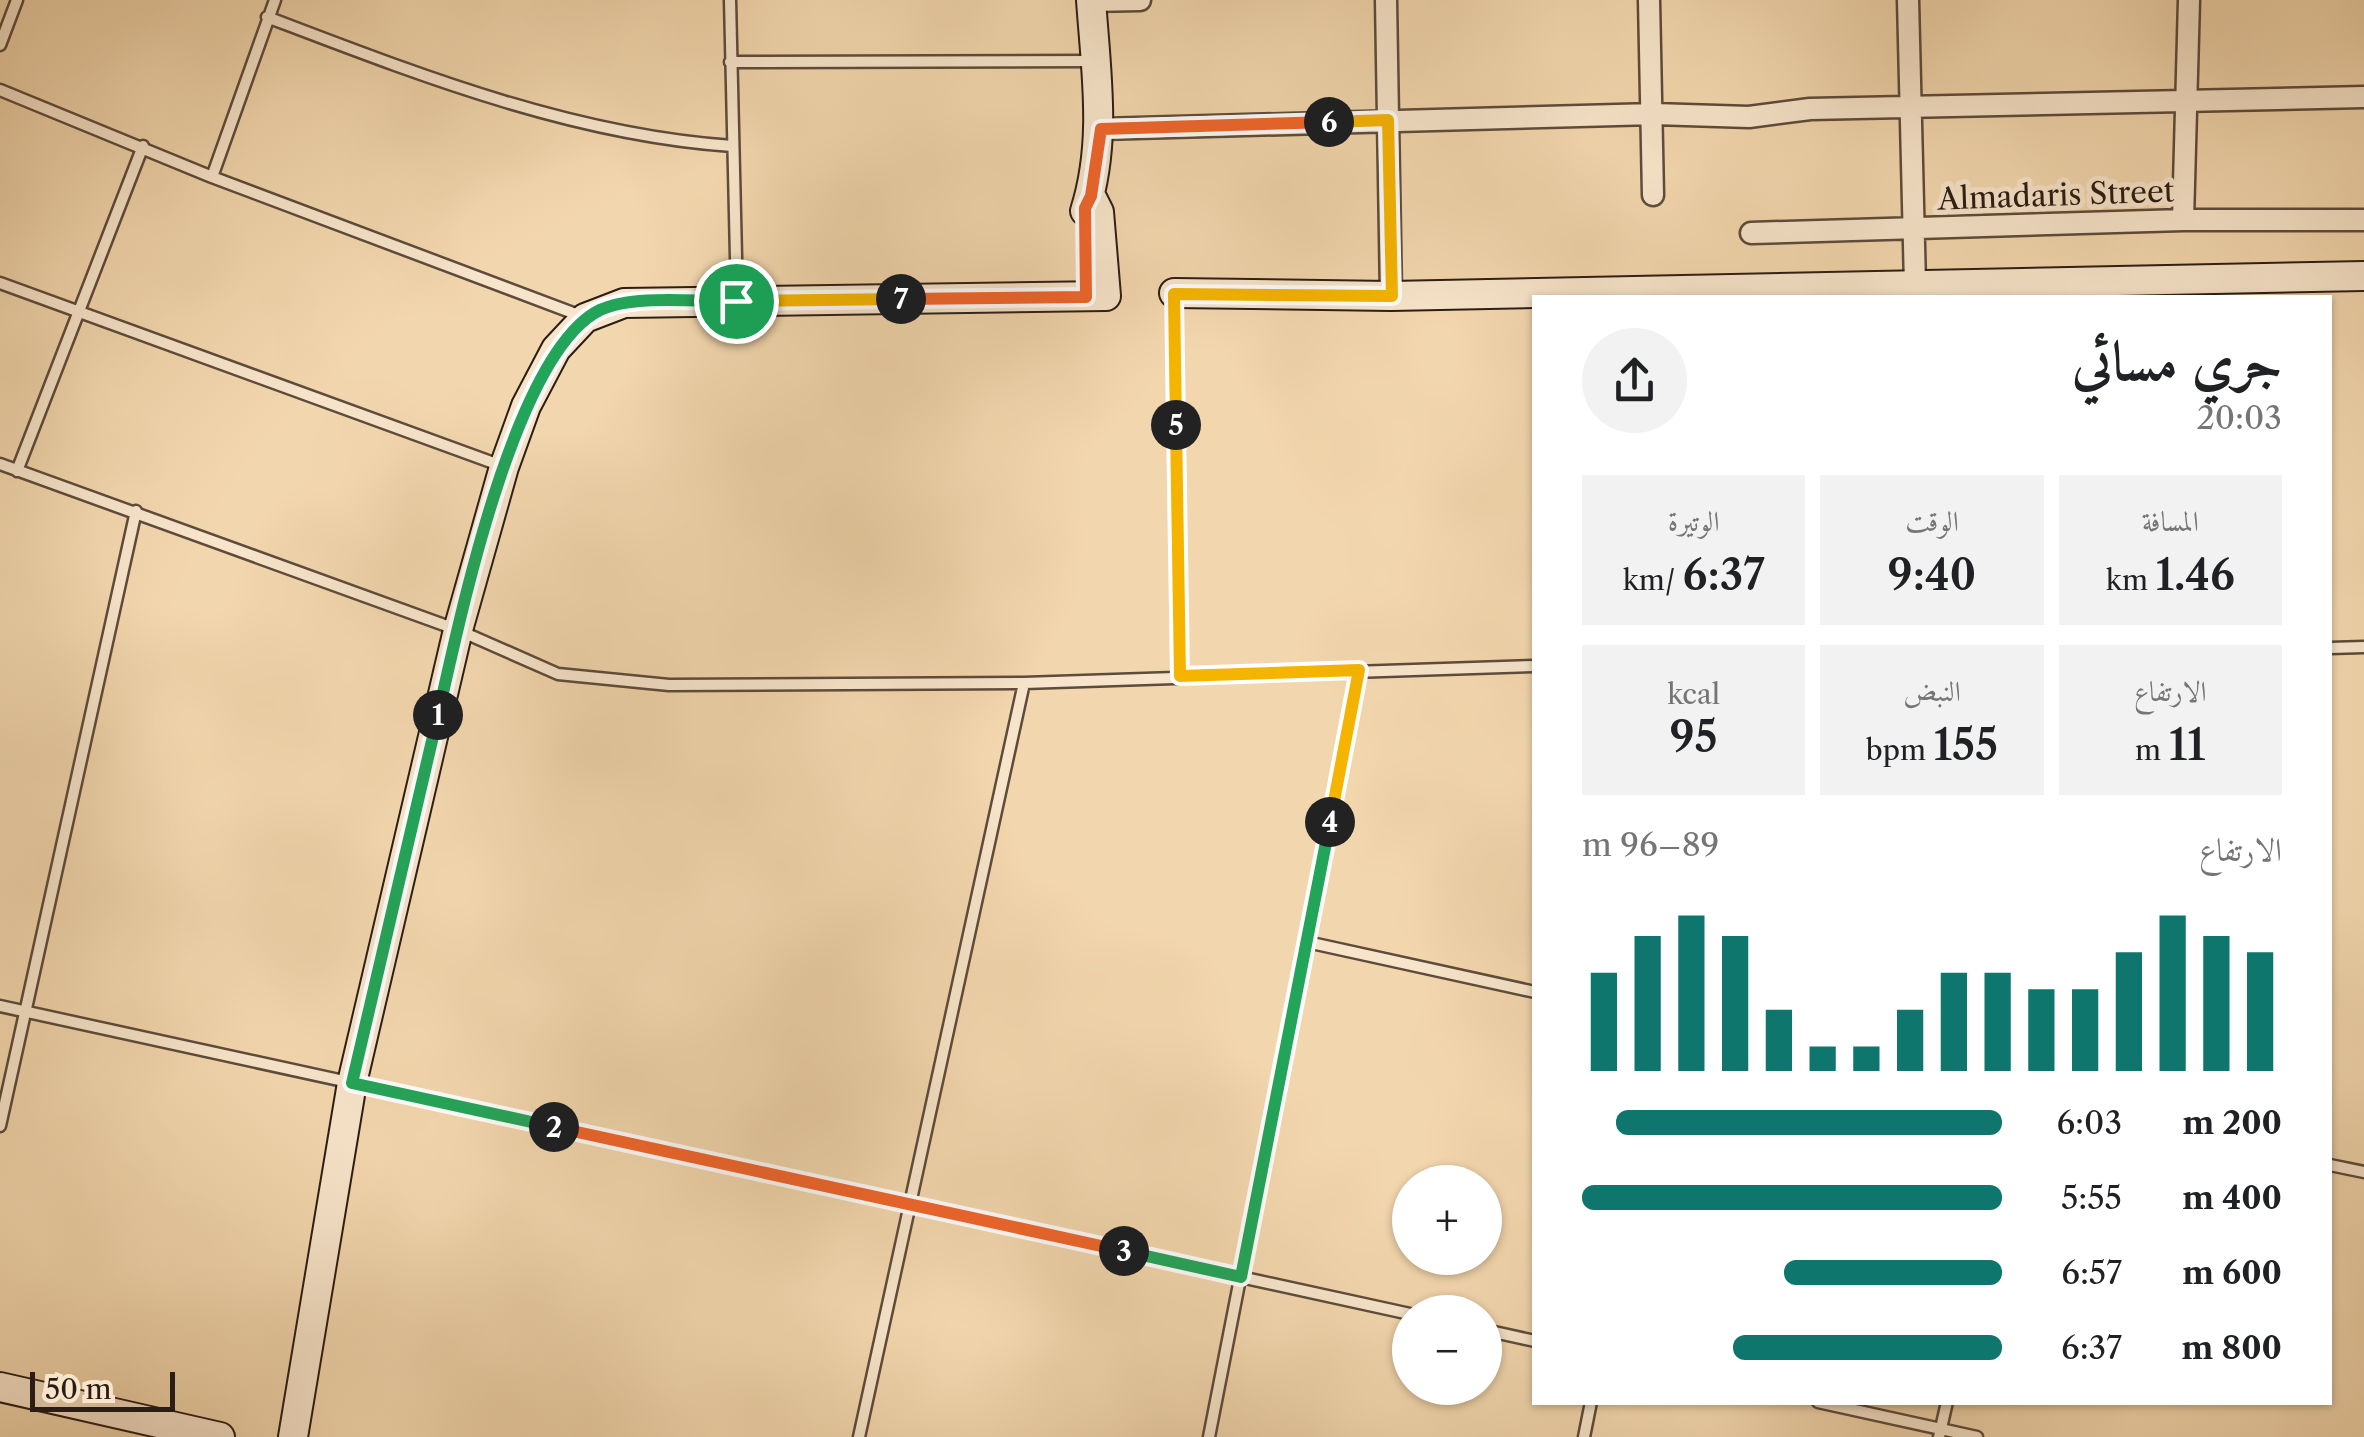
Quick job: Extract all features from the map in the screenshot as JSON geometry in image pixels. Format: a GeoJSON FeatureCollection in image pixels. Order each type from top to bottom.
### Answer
{"type":"FeatureCollection","features":[{"type":"Feature","properties":{"kind":"street"},"geometry":{"type":"LineString","coordinates":[[293,1437],[352,1083],[458,630],[504,466],[542,372],[556,349],[586,318],[624,303],[1096,296],[1099,212],[1091,196],[1101,129],[1091,0],[1140,0]]}},
{"type":"Feature","properties":{"kind":"street"},"geometry":{"type":"LineString","coordinates":[[1386,0],[1392,296]]}},
{"type":"Feature","properties":{"kind":"street"},"geometry":{"type":"LineString","coordinates":[[1650,0],[1653,195]]}},
{"type":"Feature","properties":{"kind":"street"},"geometry":{"type":"LineString","coordinates":[[1908,0],[1915,285]]}},
{"type":"Feature","properties":{"kind":"street"},"geometry":{"type":"LineString","coordinates":[[2183,220],[2190,0]]}},
{"type":"Feature","properties":{"kind":"street"},"geometry":{"type":"LineString","coordinates":[[1101,129],[1654,114],[1749,117],[1798,110],[2364,97]]}},
{"type":"Feature","properties":{"kind":"street","name":"Almadaris Street"},"geometry":{"type":"LineString","coordinates":[[1751,234],[2183,220],[2364,220]]}},
{"type":"Feature","properties":{"kind":"street"},"geometry":{"type":"LineString","coordinates":[[1174,294],[1392,296],[2364,276]]}},
{"type":"Feature","properties":{"kind":"street"},"geometry":{"type":"LineString","coordinates":[[0,1387],[220,1437]]}},
{"type":"Feature","properties":{"kind":"lane"},"geometry":{"type":"LineString","coordinates":[[0,45],[17,0]]}},
{"type":"Feature","properties":{"kind":"lane"},"geometry":{"type":"LineString","coordinates":[[212,177],[275,0]]}},
{"type":"Feature","properties":{"kind":"lane"},"geometry":{"type":"LineString","coordinates":[[730,0],[736,301]]}},
{"type":"Feature","properties":{"kind":"lane"},"geometry":{"type":"LineString","coordinates":[[268,17],[431,79],[550,114],[682,142],[732,146]]}},
{"type":"Feature","properties":{"kind":"lane"},"geometry":{"type":"LineString","coordinates":[[730,62],[1096,62]]}},
{"type":"Feature","properties":{"kind":"lane"},"geometry":{"type":"LineString","coordinates":[[0,90],[212,177],[586,318]]}},
{"type":"Feature","properties":{"kind":"lane"},"geometry":{"type":"LineString","coordinates":[[18,471],[143,146]]}},
{"type":"Feature","properties":{"kind":"lane"},"geometry":{"type":"LineString","coordinates":[[0,283],[504,466]]}},
{"type":"Feature","properties":{"kind":"lane"},"geometry":{"type":"LineString","coordinates":[[1174,294],[1180,676]]}},
{"type":"Feature","properties":{"kind":"lane"},"geometry":{"type":"LineString","coordinates":[[0,464],[458,630],[558,674],[669,685],[1024,683],[1532,666]]}},
{"type":"Feature","properties":{"kind":"lane"},"geometry":{"type":"LineString","coordinates":[[0,1126],[136,512]]}},
{"type":"Feature","properties":{"kind":"lane"},"geometry":{"type":"LineString","coordinates":[[2332,648],[2364,647]]}},
{"type":"Feature","properties":{"kind":"lane"},"geometry":{"type":"LineString","coordinates":[[1209,1437],[1359,670]]}},
{"type":"Feature","properties":{"kind":"lane"},"geometry":{"type":"LineString","coordinates":[[859,1437],[1024,683]]}},
{"type":"Feature","properties":{"kind":"lane"},"geometry":{"type":"LineString","coordinates":[[1307,942],[1532,991]]}},
{"type":"Feature","properties":{"kind":"lane"},"geometry":{"type":"LineString","coordinates":[[0,1006],[1392,1310]]}},
{"type":"Feature","properties":{"kind":"lane"},"geometry":{"type":"LineString","coordinates":[[2332,1164],[2364,1172]]}},
{"type":"Feature","properties":{"kind":"lane"},"geometry":{"type":"LineString","coordinates":[[1502,1334],[1532,1340]]}},
{"type":"Feature","properties":{"kind":"lane"},"geometry":{"type":"LineString","coordinates":[[1584,1437],[1590,1405]]}},
{"type":"Feature","properties":{"kind":"lane"},"geometry":{"type":"LineString","coordinates":[[1830,1405],[1940,1433],[1977,1437]]}},
{"type":"Feature","properties":{"kind":"lane"},"geometry":{"type":"LineString","coordinates":[[1940,1433],[1946,1405]]}},
{"type":"Feature","properties":{"kind":"route"},"geometry":{"type":"LineString","coordinates":[[1388,120],[1392,296],[1174,294],[1180,676],[1359,670],[1241,1277],[352,1083],[458,630],[504,466],[542,372],[570,332],[604,308],[624,303],[736,301],[1086,297],[1085,208],[1091,196],[1101,129],[1388,120]]}}]}
